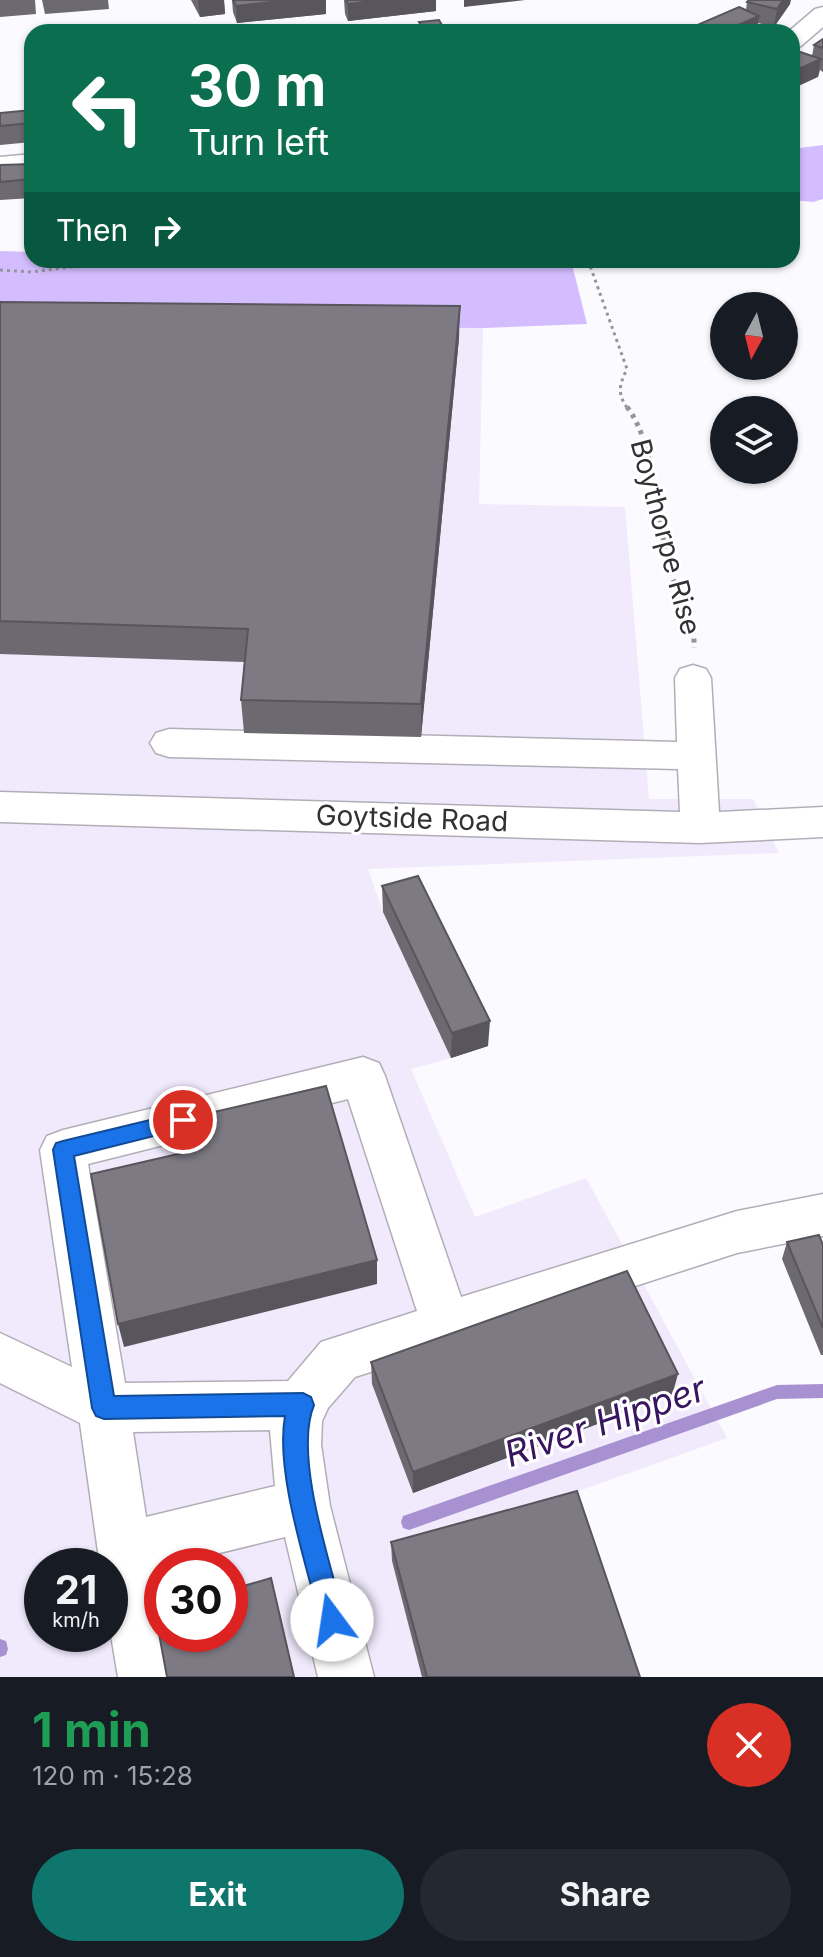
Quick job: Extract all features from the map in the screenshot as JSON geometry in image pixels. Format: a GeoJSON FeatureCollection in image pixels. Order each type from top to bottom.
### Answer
{"type":"FeatureCollection","features":[{"type":"Feature","properties":{"kind":"street"},"geometry":{"type":"LineString","coordinates":[[800,34],[823,14]]}},
{"type":"Feature","properties":{"kind":"street"},"geometry":{"type":"LineString","coordinates":[[0,165],[24,163]]}},
{"type":"Feature","properties":{"kind":"street"},"geometry":{"type":"LineString","coordinates":[[693,678],[700,828]]}},
{"type":"Feature","properties":{"kind":"street"},"geometry":{"type":"LineString","coordinates":[[169,743],[696,756]]}},
{"type":"Feature","properties":{"kind":"street","name":"Goytside Road"},"geometry":{"type":"LineString","coordinates":[[0,807],[700,828],[823,822]]}},
{"type":"Feature","properties":{"kind":"street"},"geometry":{"type":"LineString","coordinates":[[124,1548],[63,1150],[363,1076],[446,1325]]}},
{"type":"Feature","properties":{"kind":"street"},"geometry":{"type":"LineString","coordinates":[[346,1677],[304,1506],[295,1445],[296,1418],[310,1391],[339,1359],[737,1232],[823,1215]]}},
{"type":"Feature","properties":{"kind":"street"},"geometry":{"type":"LineString","coordinates":[[0,1357],[104,1408],[303,1405]]}},
{"type":"Feature","properties":{"kind":"street"},"geometry":{"type":"LineString","coordinates":[[128,1548],[304,1506]]}},
{"type":"Feature","properties":{"kind":"street"},"geometry":{"type":"LineString","coordinates":[[128,1572],[146,1677]]}},
{"type":"Feature","properties":{"kind":"path"},"geometry":{"type":"LineString","coordinates":[[0,270],[32,272],[64,268]]}},
{"type":"Feature","properties":{"kind":"path","name":"Boythorpe Rise"},"geometry":{"type":"LineString","coordinates":[[591,268],[627,369],[620,383],[620,398],[633,415],[645,449],[673,578],[695,626],[693,678]]}},
{"type":"Feature","properties":{"kind":"shaded area"},"geometry":{"type":"Polygon","coordinates":[[[823,145],[823,199],[800,201],[800,148],[823,145]]]}},
{"type":"Feature","properties":{"kind":"shaded area"},"geometry":{"type":"Polygon","coordinates":[[[0,251],[24,252],[24,268],[573,268],[587,324],[483,328],[0,326],[0,251]]]}},
{"type":"Feature","properties":{"kind":"shaded area"},"geometry":{"type":"Polygon","coordinates":[[[0,326],[483,328],[479,504],[625,507],[649,799],[753,799],[779,853],[368,869],[383,912],[451,1058],[411,1069],[475,1217],[586,1178],[727,1438],[568,1495],[629,1677],[0,1677],[0,326]]]}},
{"type":"Feature","properties":{"kind":"building"},"geometry":{"type":"Polygon","coordinates":[[[233,0],[289,0],[236,6],[233,0]]]}},
{"type":"Feature","properties":{"kind":"building"},"geometry":{"type":"Polygon","coordinates":[[[346,0],[380,0],[348,4],[346,0]]]}},
{"type":"Feature","properties":{"kind":"building"},"geometry":{"type":"Polygon","coordinates":[[[783,0],[777,9],[747,2],[783,0]]]}},
{"type":"Feature","properties":{"kind":"building"},"geometry":{"type":"Polygon","coordinates":[[[739,7],[759,16],[740,24],[700,24],[739,7]]]}},
{"type":"Feature","properties":{"kind":"building"},"geometry":{"type":"Polygon","coordinates":[[[439,20],[441,24],[420,24],[439,20]]]}},
{"type":"Feature","properties":{"kind":"building"},"geometry":{"type":"Polygon","coordinates":[[[823,39],[823,48],[814,45],[823,39]]]}},
{"type":"Feature","properties":{"kind":"building"},"geometry":{"type":"Polygon","coordinates":[[[800,52],[821,59],[800,68],[800,52]]]}},
{"type":"Feature","properties":{"kind":"building"},"geometry":{"type":"Polygon","coordinates":[[[24,111],[24,124],[0,126],[0,113],[24,111]]]}},
{"type":"Feature","properties":{"kind":"building"},"geometry":{"type":"Polygon","coordinates":[[[24,164],[24,180],[0,182],[0,165],[24,164]]]}},
{"type":"Feature","properties":{"kind":"building"},"geometry":{"type":"Polygon","coordinates":[[[0,302],[460,306],[421,704],[241,700],[248,629],[0,621],[0,302]]]}},
{"type":"Feature","properties":{"kind":"building"},"geometry":{"type":"Polygon","coordinates":[[[418,876],[490,1021],[452,1033],[382,886],[418,876]]]}},
{"type":"Feature","properties":{"kind":"building"},"geometry":{"type":"Polygon","coordinates":[[[326,1086],[377,1260],[118,1324],[91,1174],[191,1151],[184,1119],[326,1086]]]}},
{"type":"Feature","properties":{"kind":"building"},"geometry":{"type":"Polygon","coordinates":[[[819,1235],[823,1245],[823,1328],[787,1242],[819,1235]]]}},
{"type":"Feature","properties":{"kind":"building"},"geometry":{"type":"Polygon","coordinates":[[[627,1271],[678,1374],[413,1472],[371,1362],[627,1271]]]}},
{"type":"Feature","properties":{"kind":"building"},"geometry":{"type":"Polygon","coordinates":[[[577,1491],[640,1677],[427,1677],[391,1542],[577,1491]]]}},
{"type":"Feature","properties":{"kind":"building"},"geometry":{"type":"Polygon","coordinates":[[[271,1578],[294,1677],[167,1677],[162,1652],[248,1652],[248,1585],[271,1578]]]}},
{"type":"Feature","properties":{"kind":"waterway","name":"River Hipper"},"geometry":{"type":"LineString","coordinates":[[409,1522],[777,1392],[823,1391]]}},
{"type":"Feature","properties":{"kind":"route"},"geometry":{"type":"LineString","coordinates":[[183,1120],[63,1150],[104,1408],[303,1405],[296,1418],[295,1445],[304,1506],[332,1620]]}}]}
